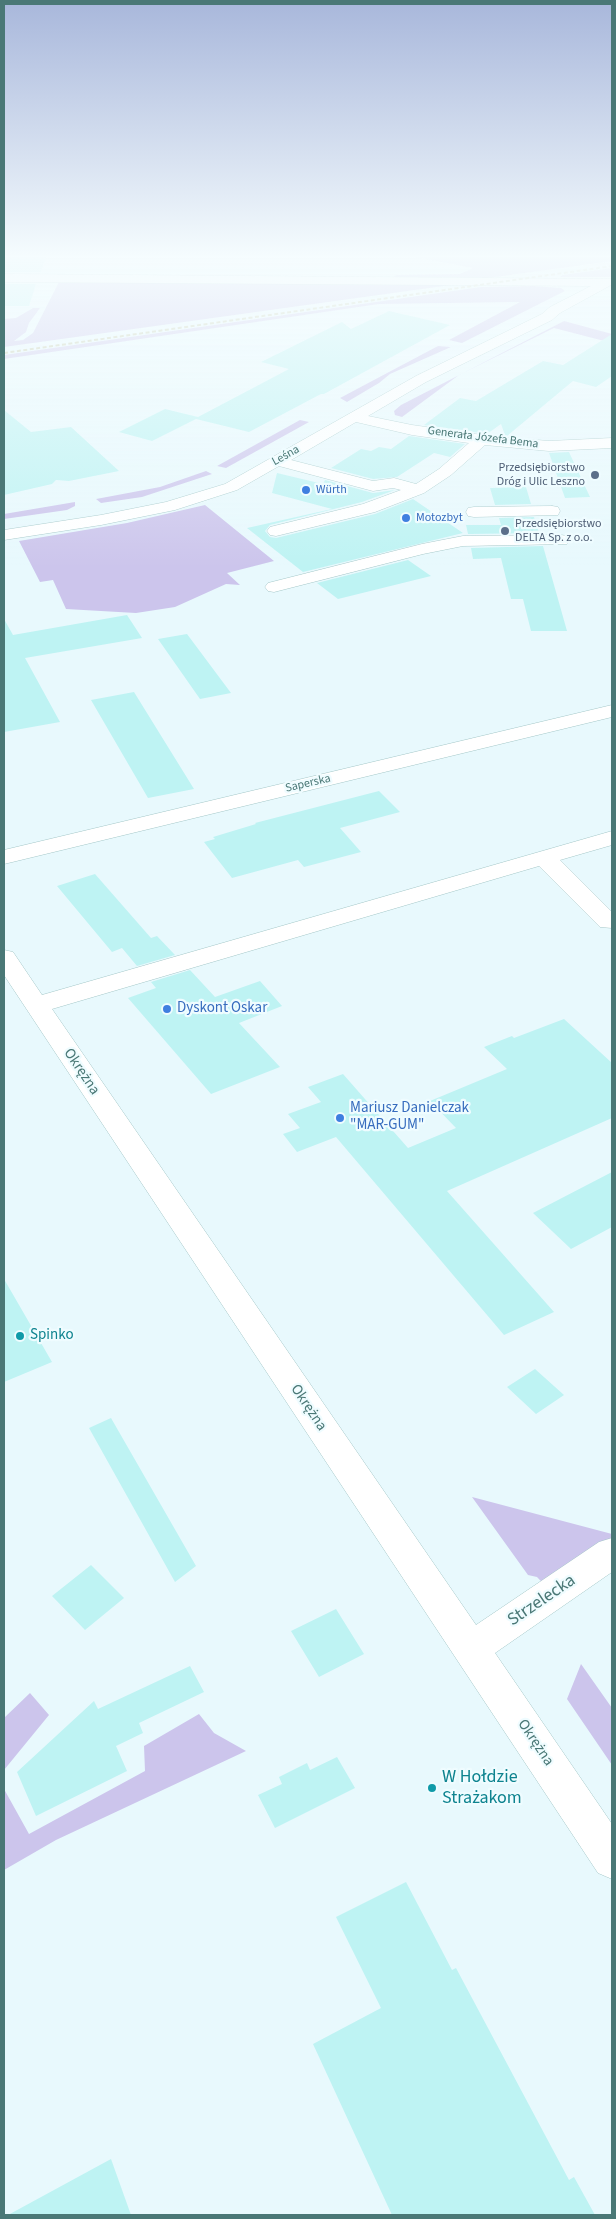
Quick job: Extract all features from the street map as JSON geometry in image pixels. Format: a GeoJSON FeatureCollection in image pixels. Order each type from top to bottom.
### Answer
{"type":"FeatureCollection","features":[{"type":"Feature","properties":{"kind":"street","name":"Leśna"},"geometry":{"type":"LineString","coordinates":[[4,535],[101,520],[169,506],[231,487],[457,361]]}},
{"type":"Feature","properties":{"kind":"street","name":"Generała Józefa Bema"},"geometry":{"type":"LineString","coordinates":[[354,417],[412,430],[481,440],[549,446],[612,443]]}},
{"type":"Feature","properties":{"kind":"street"},"geometry":{"type":"LineString","coordinates":[[276,531],[369,508],[418,490],[445,472],[481,440]]}},
{"type":"Feature","properties":{"kind":"street"},"geometry":{"type":"LineString","coordinates":[[277,461],[373,486],[394,483],[413,473]]}},
{"type":"Feature","properties":{"kind":"street"},"geometry":{"type":"LineString","coordinates":[[394,483],[418,490]]}},
{"type":"Feature","properties":{"kind":"street"},"geometry":{"type":"LineString","coordinates":[[474,512],[552,511]]}},
{"type":"Feature","properties":{"kind":"street"},"geometry":{"type":"LineString","coordinates":[[274,587],[422,549],[463,541],[562,540]]}},
{"type":"Feature","properties":{"kind":"street","name":"Saperska"},"geometry":{"type":"LineString","coordinates":[[4,857],[612,711]]}},
{"type":"Feature","properties":{"kind":"street"},"geometry":{"type":"LineString","coordinates":[[36,1006],[612,838]]}},
{"type":"Feature","properties":{"kind":"street"},"geometry":{"type":"LineString","coordinates":[[543,857],[609,922]]}},
{"type":"Feature","properties":{"kind":"street","name":"Okrężna"},"geometry":{"type":"LineString","coordinates":[[4,957],[612,1858]]}},
{"type":"Feature","properties":{"kind":"street","name":"Strzelecka"},"geometry":{"type":"LineString","coordinates":[[472,1648],[612,1554]]}},
{"type":"Feature","properties":{"kind":"shaded area"},"geometry":{"type":"Polygon","coordinates":[[[411,361],[420,361],[390,374],[379,383],[347,402],[340,398],[411,361]]]}},
{"type":"Feature","properties":{"kind":"shaded area"},"geometry":{"type":"Polygon","coordinates":[[[459,375],[402,417],[395,415],[394,411],[401,405],[459,375]]]}},
{"type":"Feature","properties":{"kind":"shaded area"},"geometry":{"type":"Polygon","coordinates":[[[300,420],[309,422],[226,468],[217,466],[300,420]]]}},
{"type":"Feature","properties":{"kind":"shaded area"},"geometry":{"type":"Polygon","coordinates":[[[206,471],[212,474],[142,497],[101,503],[96,499],[160,487],[206,471]]]}},
{"type":"Feature","properties":{"kind":"shaded area"},"geometry":{"type":"Polygon","coordinates":[[[75,502],[75,506],[67,510],[4,519],[4,514],[75,502]]]}},
{"type":"Feature","properties":{"kind":"shaded area"},"geometry":{"type":"Polygon","coordinates":[[[205,505],[274,561],[227,573],[240,585],[226,584],[175,607],[136,613],[66,609],[53,580],[40,582],[19,541],[127,523],[205,505]]]}},
{"type":"Feature","properties":{"kind":"shaded area"},"geometry":{"type":"Polygon","coordinates":[[[472,1497],[612,1534],[612,1553],[552,1593],[537,1577],[528,1575],[472,1497]]]}},
{"type":"Feature","properties":{"kind":"shaded area"},"geometry":{"type":"Polygon","coordinates":[[[581,1664],[612,1708],[612,1765],[567,1699],[581,1664]]]}},
{"type":"Feature","properties":{"kind":"shaded area"},"geometry":{"type":"Polygon","coordinates":[[[30,1693],[49,1715],[4,1770],[4,1718],[30,1693]]]}},
{"type":"Feature","properties":{"kind":"shaded area"},"geometry":{"type":"Polygon","coordinates":[[[199,1714],[214,1733],[246,1751],[56,1840],[4,1870],[4,1789],[29,1834],[145,1771],[144,1746],[199,1714]]]}},
{"type":"Feature","properties":{"kind":"building"},"geometry":{"type":"Polygon","coordinates":[[[385,361],[249,432],[196,419],[152,441],[119,432],[165,409],[198,417],[289,369],[261,362],[385,361]]]}},
{"type":"Feature","properties":{"kind":"building"},"geometry":{"type":"Polygon","coordinates":[[[543,361],[563,365],[570,361],[612,361],[612,376],[596,387],[573,381],[507,436],[501,424],[487,434],[424,425],[460,398],[476,401],[543,361]]]}},
{"type":"Feature","properties":{"kind":"building"},"geometry":{"type":"Polygon","coordinates":[[[4,410],[31,432],[71,427],[119,471],[69,481],[56,480],[52,484],[4,495],[4,410]]]}},
{"type":"Feature","properties":{"kind":"building"},"geometry":{"type":"Polygon","coordinates":[[[409,436],[465,444],[450,457],[434,453],[397,477],[373,479],[331,468],[361,449],[371,451],[379,447],[391,449],[409,436]]]}},
{"type":"Feature","properties":{"kind":"building"},"geometry":{"type":"Polygon","coordinates":[[[569,452],[590,497],[565,498],[549,453],[569,452]]]}},
{"type":"Feature","properties":{"kind":"building"},"geometry":{"type":"Polygon","coordinates":[[[277,473],[323,484],[325,480],[373,493],[395,490],[362,502],[270,525],[265,531],[270,537],[276,538],[375,514],[413,499],[463,533],[303,572],[247,528],[332,509],[272,493],[277,473]]]}},
{"type":"Feature","properties":{"kind":"building"},"geometry":{"type":"Polygon","coordinates":[[[526,487],[531,504],[495,505],[490,488],[526,487]]]}},
{"type":"Feature","properties":{"kind":"building"},"geometry":{"type":"Polygon","coordinates":[[[534,517],[539,533],[468,534],[466,525],[501,525],[499,518],[534,517]]]}},
{"type":"Feature","properties":{"kind":"building"},"geometry":{"type":"Polygon","coordinates":[[[543,546],[567,631],[531,631],[523,599],[511,599],[501,558],[473,559],[471,548],[543,546]]]}},
{"type":"Feature","properties":{"kind":"building"},"geometry":{"type":"Polygon","coordinates":[[[408,560],[431,576],[338,599],[317,583],[408,560]]]}},
{"type":"Feature","properties":{"kind":"building"},"geometry":{"type":"Polygon","coordinates":[[[127,615],[142,638],[25,658],[60,722],[4,732],[4,619],[13,635],[127,615]]]}},
{"type":"Feature","properties":{"kind":"building"},"geometry":{"type":"Polygon","coordinates":[[[187,634],[231,693],[200,699],[158,639],[187,634]]]}},
{"type":"Feature","properties":{"kind":"building"},"geometry":{"type":"Polygon","coordinates":[[[134,692],[194,789],[148,798],[91,700],[134,692]]]}},
{"type":"Feature","properties":{"kind":"building"},"geometry":{"type":"Polygon","coordinates":[[[379,791],[400,812],[340,828],[361,852],[304,867],[298,860],[232,878],[204,842],[215,839],[213,837],[255,823],[379,791]]]}},
{"type":"Feature","properties":{"kind":"building"},"geometry":{"type":"Polygon","coordinates":[[[95,874],[151,938],[157,936],[175,955],[137,966],[122,948],[112,952],[57,886],[95,874]]]}},
{"type":"Feature","properties":{"kind":"building"},"geometry":{"type":"Polygon","coordinates":[[[190,970],[215,997],[260,981],[282,1006],[239,1023],[280,1067],[211,1094],[128,998],[156,988],[151,982],[190,970]]]}},
{"type":"Feature","properties":{"kind":"building"},"geometry":{"type":"Polygon","coordinates":[[[564,1019],[612,1063],[612,1118],[447,1191],[554,1312],[504,1335],[336,1137],[297,1152],[283,1134],[300,1128],[288,1114],[321,1102],[308,1087],[343,1074],[408,1148],[456,1128],[430,1101],[507,1069],[484,1047],[564,1019]]]}},
{"type":"Feature","properties":{"kind":"building"},"geometry":{"type":"Polygon","coordinates":[[[612,1172],[612,1227],[571,1249],[533,1213],[612,1172]]]}},
{"type":"Feature","properties":{"kind":"building","name":"Spinko"},"geometry":{"type":"Polygon","coordinates":[[[4,1279],[52,1362],[4,1382],[4,1279]]]}},
{"type":"Feature","properties":{"kind":"building"},"geometry":{"type":"Polygon","coordinates":[[[535,1369],[564,1395],[536,1414],[507,1387],[535,1369]]]}},
{"type":"Feature","properties":{"kind":"building"},"geometry":{"type":"Polygon","coordinates":[[[111,1418],[196,1566],[175,1582],[89,1428],[111,1418]]]}},
{"type":"Feature","properties":{"kind":"building"},"geometry":{"type":"Polygon","coordinates":[[[91,1565],[124,1598],[85,1630],[52,1596],[91,1565]]]}},
{"type":"Feature","properties":{"kind":"building"},"geometry":{"type":"Polygon","coordinates":[[[336,1609],[364,1654],[319,1677],[291,1631],[336,1609]]]}},
{"type":"Feature","properties":{"kind":"building"},"geometry":{"type":"Polygon","coordinates":[[[190,1666],[204,1692],[139,1723],[143,1733],[116,1746],[127,1771],[36,1816],[17,1772],[94,1701],[98,1709],[190,1666]]]}},
{"type":"Feature","properties":{"kind":"building"},"geometry":{"type":"Polygon","coordinates":[[[337,1757],[355,1788],[275,1828],[258,1795],[282,1784],[279,1777],[307,1763],[310,1770],[337,1757]]]}},
{"type":"Feature","properties":{"kind":"building"},"geometry":{"type":"Polygon","coordinates":[[[406,1882],[452,1970],[456,1968],[569,2180],[574,2177],[595,2215],[392,2215],[313,2044],[381,2008],[336,1917],[406,1882]]]}},
{"type":"Feature","properties":{"kind":"building"},"geometry":{"type":"Polygon","coordinates":[[[111,2159],[131,2215],[8,2215],[111,2159]]]}},
{"type":"Feature","properties":{"kind":"place","name":"Przedsiębiorstwo Dróg i Ulic Leszno"},"geometry":{"type":"Point","coordinates":[595,475]}},
{"type":"Feature","properties":{"kind":"place","name":"Würth"},"geometry":{"type":"Point","coordinates":[306,490]}},
{"type":"Feature","properties":{"kind":"place","name":"Motozbyt"},"geometry":{"type":"Point","coordinates":[406,518]}},
{"type":"Feature","properties":{"kind":"place","name":"Przedsiębiorstwo DELTA Sp. z o.o."},"geometry":{"type":"Point","coordinates":[505,531]}},
{"type":"Feature","properties":{"kind":"place","name":"Dyskont Oskar"},"geometry":{"type":"Point","coordinates":[167,1009]}},
{"type":"Feature","properties":{"kind":"place","name":"Mariusz Danielczak \"MAR-GUM\""},"geometry":{"type":"Point","coordinates":[340,1118]}},
{"type":"Feature","properties":{"kind":"place","name":"Spinko"},"geometry":{"type":"Point","coordinates":[20,1336]}},
{"type":"Feature","properties":{"kind":"place","name":"W Hołdzie Strażakom"},"geometry":{"type":"Point","coordinates":[432,1788]}}]}
